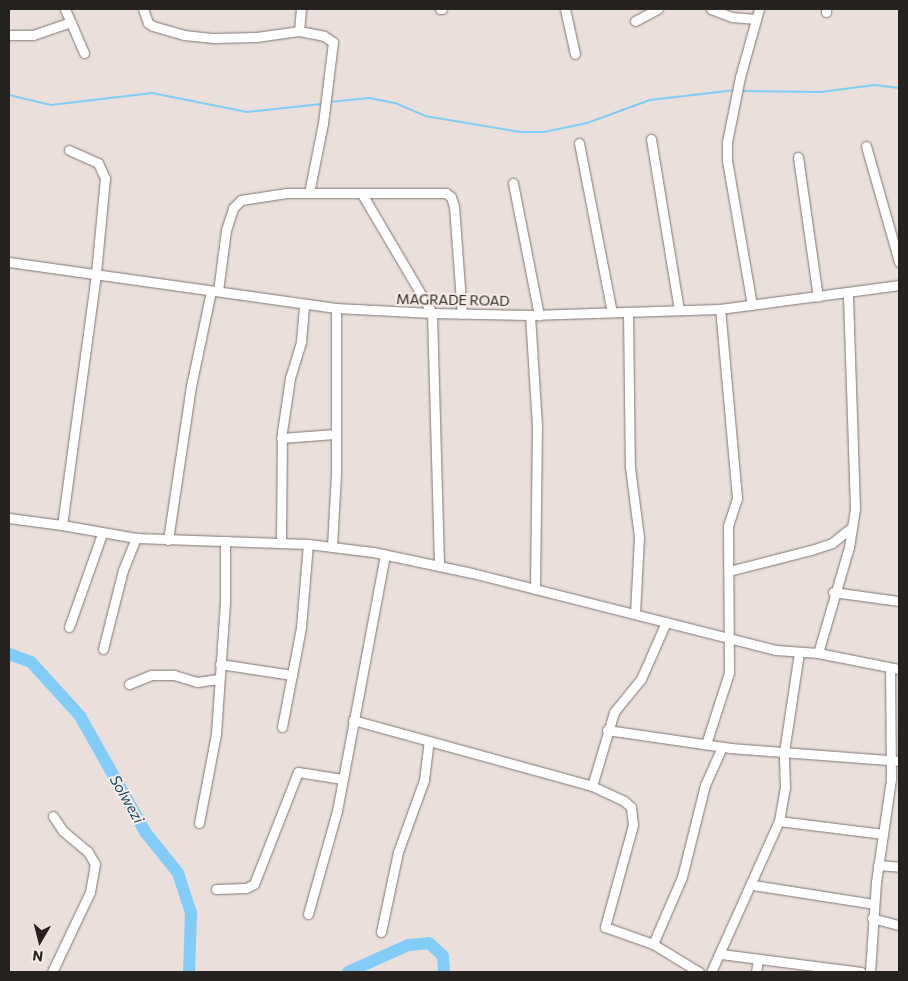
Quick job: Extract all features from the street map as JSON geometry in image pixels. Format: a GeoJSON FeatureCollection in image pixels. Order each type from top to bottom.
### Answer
{"type":"FeatureCollection","features":[{"type":"Feature","properties":{"kind":"street"},"geometry":{"type":"LineString","coordinates":[[66,9],[84,53]]}},
{"type":"Feature","properties":{"kind":"street"},"geometry":{"type":"LineString","coordinates":[[144,9],[148,23],[184,35],[256,37],[299,31],[324,36],[334,42],[323,124],[309,193]]}},
{"type":"Feature","properties":{"kind":"street"},"geometry":{"type":"LineString","coordinates":[[299,31],[301,9]]}},
{"type":"Feature","properties":{"kind":"street"},"geometry":{"type":"LineString","coordinates":[[565,9],[575,54]]}},
{"type":"Feature","properties":{"kind":"street"},"geometry":{"type":"LineString","coordinates":[[635,21],[658,9]]}},
{"type":"Feature","properties":{"kind":"street"},"geometry":{"type":"LineString","coordinates":[[711,9],[732,17],[756,19]]}},
{"type":"Feature","properties":{"kind":"street"},"geometry":{"type":"LineString","coordinates":[[752,305],[727,161],[727,142],[759,9]]}},
{"type":"Feature","properties":{"kind":"street"},"geometry":{"type":"LineString","coordinates":[[9,35],[33,35],[71,22]]}},
{"type":"Feature","properties":{"kind":"street"},"geometry":{"type":"LineString","coordinates":[[652,139],[679,310]]}},
{"type":"Feature","properties":{"kind":"street"},"geometry":{"type":"LineString","coordinates":[[579,143],[612,312]]}},
{"type":"Feature","properties":{"kind":"street"},"geometry":{"type":"LineString","coordinates":[[866,146],[899,262]]}},
{"type":"Feature","properties":{"kind":"street"},"geometry":{"type":"LineString","coordinates":[[62,525],[96,274],[105,178],[98,163],[69,150]]}},
{"type":"Feature","properties":{"kind":"street"},"geometry":{"type":"LineString","coordinates":[[798,157],[818,297]]}},
{"type":"Feature","properties":{"kind":"street"},"geometry":{"type":"LineString","coordinates":[[513,183],[534,315],[537,425],[535,589]]}},
{"type":"Feature","properties":{"kind":"street"},"geometry":{"type":"LineString","coordinates":[[168,540],[191,386],[214,291],[226,230],[236,203],[246,198],[309,193],[449,195],[454,206],[462,314]]}},
{"type":"Feature","properties":{"kind":"street"},"geometry":{"type":"LineString","coordinates":[[362,194],[432,313],[439,566]]}},
{"type":"Feature","properties":{"kind":"street","name":"MAGRADE ROAD"},"geometry":{"type":"LineString","coordinates":[[9,262],[336,308],[462,314],[534,315],[720,309],[899,285]]}},
{"type":"Feature","properties":{"kind":"street"},"geometry":{"type":"LineString","coordinates":[[818,653],[852,526],[855,484],[848,293]]}},
{"type":"Feature","properties":{"kind":"street"},"geometry":{"type":"LineString","coordinates":[[281,542],[281,438],[290,378],[300,341],[304,304]]}},
{"type":"Feature","properties":{"kind":"street"},"geometry":{"type":"LineString","coordinates":[[332,546],[336,308]]}},
{"type":"Feature","properties":{"kind":"street"},"geometry":{"type":"LineString","coordinates":[[706,744],[727,684],[730,638],[728,526],[737,488],[720,309]]}},
{"type":"Feature","properties":{"kind":"street"},"geometry":{"type":"LineString","coordinates":[[628,312],[630,467],[639,537],[635,614]]}},
{"type":"Feature","properties":{"kind":"street"},"geometry":{"type":"LineString","coordinates":[[281,438],[335,434]]}},
{"type":"Feature","properties":{"kind":"street"},"geometry":{"type":"LineString","coordinates":[[9,518],[136,538],[281,542],[332,546],[385,554],[730,638],[799,653],[818,653],[894,668],[895,761],[878,865],[872,918],[870,972]]}},
{"type":"Feature","properties":{"kind":"street"},"geometry":{"type":"LineString","coordinates":[[729,571],[832,543],[852,526]]}},
{"type":"Feature","properties":{"kind":"street"},"geometry":{"type":"LineString","coordinates":[[69,627],[102,534]]}},
{"type":"Feature","properties":{"kind":"street"},"geometry":{"type":"LineString","coordinates":[[103,649],[124,570],[136,538]]}},
{"type":"Feature","properties":{"kind":"street"},"geometry":{"type":"LineString","coordinates":[[199,823],[216,734],[218,679],[225,601],[225,541]]}},
{"type":"Feature","properties":{"kind":"street"},"geometry":{"type":"LineString","coordinates":[[282,727],[300,627],[308,544]]}},
{"type":"Feature","properties":{"kind":"street"},"geometry":{"type":"LineString","coordinates":[[308,914],[328,847],[385,554]]}},
{"type":"Feature","properties":{"kind":"street"},"geometry":{"type":"LineString","coordinates":[[833,592],[899,601]]}},
{"type":"Feature","properties":{"kind":"street"},"geometry":{"type":"LineString","coordinates":[[592,786],[607,730],[614,712],[641,679],[666,622]]}},
{"type":"Feature","properties":{"kind":"street"},"geometry":{"type":"LineString","coordinates":[[711,972],[753,885],[779,821],[786,788],[784,752],[799,653]]}},
{"type":"Feature","properties":{"kind":"street"},"geometry":{"type":"LineString","coordinates":[[220,664],[292,675]]}},
{"type":"Feature","properties":{"kind":"street"},"geometry":{"type":"LineString","coordinates":[[129,684],[151,674],[174,675],[197,682],[218,679]]}},
{"type":"Feature","properties":{"kind":"street"},"geometry":{"type":"LineString","coordinates":[[353,720],[592,786],[624,801],[634,815],[605,927],[652,944],[699,972]]}},
{"type":"Feature","properties":{"kind":"street"},"geometry":{"type":"LineString","coordinates":[[607,730],[722,747],[895,761]]}},
{"type":"Feature","properties":{"kind":"street"},"geometry":{"type":"LineString","coordinates":[[381,932],[398,852],[424,780],[429,740]]}},
{"type":"Feature","properties":{"kind":"street"},"geometry":{"type":"LineString","coordinates":[[652,944],[682,877],[705,785],[722,747]]}},
{"type":"Feature","properties":{"kind":"street"},"geometry":{"type":"LineString","coordinates":[[216,889],[246,888],[254,884],[298,772],[342,779]]}},
{"type":"Feature","properties":{"kind":"street"},"geometry":{"type":"LineString","coordinates":[[52,972],[90,892],[95,864],[88,852],[63,831],[53,816]]}},
{"type":"Feature","properties":{"kind":"street"},"geometry":{"type":"LineString","coordinates":[[779,821],[883,834]]}},
{"type":"Feature","properties":{"kind":"street"},"geometry":{"type":"LineString","coordinates":[[878,865],[899,867]]}},
{"type":"Feature","properties":{"kind":"street"},"geometry":{"type":"LineString","coordinates":[[753,885],[874,904]]}},
{"type":"Feature","properties":{"kind":"street"},"geometry":{"type":"LineString","coordinates":[[872,918],[899,925]]}},
{"type":"Feature","properties":{"kind":"street"},"geometry":{"type":"LineString","coordinates":[[721,954],[861,972]]}},
{"type":"Feature","properties":{"kind":"street"},"geometry":{"type":"LineString","coordinates":[[756,972],[758,960]]}},
{"type":"Feature","properties":{"kind":"waterway"},"geometry":{"type":"LineString","coordinates":[[740,91],[821,92],[875,85],[899,88]]}},
{"type":"Feature","properties":{"kind":"waterway"},"geometry":{"type":"LineString","coordinates":[[329,102],[369,98],[395,103],[425,116],[521,132],[544,132],[587,123],[650,100],[735,90]]}},
{"type":"Feature","properties":{"kind":"waterway"},"geometry":{"type":"LineString","coordinates":[[9,95],[51,105],[152,93],[247,112],[322,104]]}},
{"type":"Feature","properties":{"kind":"waterway","name":"Solwezi"},"geometry":{"type":"LineString","coordinates":[[9,654],[31,662],[80,716],[146,833],[178,873],[191,913],[189,972]]}},
{"type":"Feature","properties":{"kind":"waterway","name":"Solwezi"},"geometry":{"type":"LineString","coordinates":[[348,972],[408,945],[429,943],[443,956],[444,972]]}}]}
